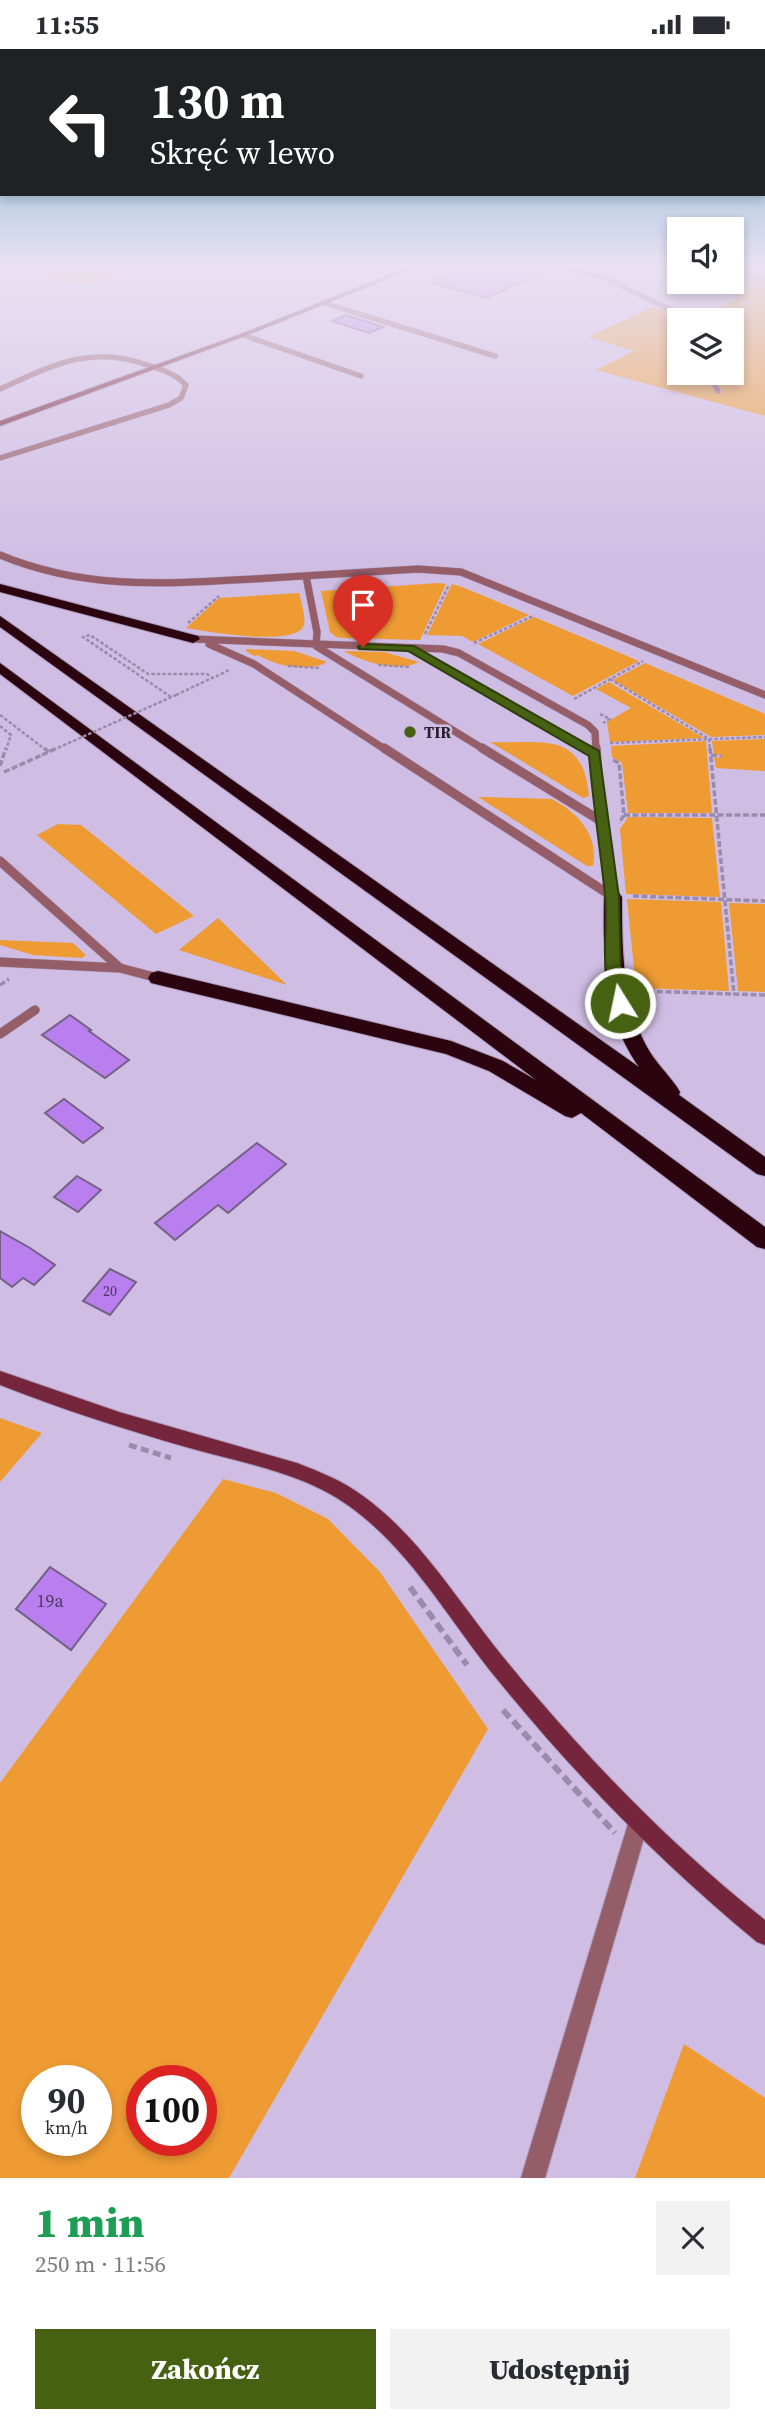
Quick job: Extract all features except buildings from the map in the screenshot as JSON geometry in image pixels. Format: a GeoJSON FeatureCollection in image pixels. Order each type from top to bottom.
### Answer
{"type":"FeatureCollection","features":[{"type":"Feature","properties":{"kind":"highway"},"geometry":{"type":"LineString","coordinates":[[0,588],[193,639]]}},
{"type":"Feature","properties":{"kind":"highway"},"geometry":{"type":"LineString","coordinates":[[0,620],[765,1168]]}},
{"type":"Feature","properties":{"kind":"highway"},"geometry":{"type":"LineString","coordinates":[[0,667],[765,1240]]}},
{"type":"Feature","properties":{"kind":"highway"},"geometry":{"type":"LineString","coordinates":[[617,896],[614,978],[620,1003],[638,1050],[685,1110]]}},
{"type":"Feature","properties":{"kind":"highway"},"geometry":{"type":"LineString","coordinates":[[158,978],[451,1048],[496,1066],[658,1160]]}},
{"type":"Feature","properties":{"kind":"street"},"geometry":{"type":"LineString","coordinates":[[0,423],[160,365]]}},
{"type":"Feature","properties":{"kind":"street"},"geometry":{"type":"LineString","coordinates":[[0,1378],[68,1405],[121,1422],[293,1470],[328,1483],[355,1499],[381,1519],[406,1545],[502,1671],[638,1824],[765,1934]]}},
{"type":"Feature","properties":{"kind":"street"},"geometry":{"type":"LineString","coordinates":[[533,2178],[638,1824]]}},
{"type":"Feature","properties":{"kind":"lane"},"geometry":{"type":"LineString","coordinates":[[0,389],[60,365]]}},
{"type":"Feature","properties":{"kind":"lane"},"geometry":{"type":"LineString","coordinates":[[0,458],[169,405],[181,398],[186,390],[185,382],[150,365]]}},
{"type":"Feature","properties":{"kind":"lane"},"geometry":{"type":"LineString","coordinates":[[330,365],[361,376]]}},
{"type":"Feature","properties":{"kind":"lane"},"geometry":{"type":"LineString","coordinates":[[715,385],[718,391]]}},
{"type":"Feature","properties":{"kind":"lane"},"geometry":{"type":"LineString","coordinates":[[0,555],[58,575],[154,585],[418,569],[461,572],[765,695]]}},
{"type":"Feature","properties":{"kind":"lane"},"geometry":{"type":"LineString","coordinates":[[306,576],[317,632],[316,646]]}},
{"type":"Feature","properties":{"kind":"lane"},"geometry":{"type":"LineString","coordinates":[[193,639],[443,649],[459,653],[588,725],[595,732],[601,821],[617,896]]}},
{"type":"Feature","properties":{"kind":"lane"},"geometry":{"type":"LineString","coordinates":[[193,639],[225,649],[254,664],[617,896]]}},
{"type":"Feature","properties":{"kind":"lane"},"geometry":{"type":"LineString","coordinates":[[316,646],[601,821]]}},
{"type":"Feature","properties":{"kind":"lane"},"geometry":{"type":"LineString","coordinates":[[410,648],[595,754]]}},
{"type":"Feature","properties":{"kind":"lane"},"geometry":{"type":"LineString","coordinates":[[0,861],[120,968]]}},
{"type":"Feature","properties":{"kind":"lane"},"geometry":{"type":"LineString","coordinates":[[0,963],[120,968],[158,978]]}},
{"type":"Feature","properties":{"kind":"lane"},"geometry":{"type":"LineString","coordinates":[[0,1034],[35,1010]]}},
{"type":"Feature","properties":{"kind":"path"},"geometry":{"type":"LineString","coordinates":[[444,582],[459,585]]}},
{"type":"Feature","properties":{"kind":"path"},"geometry":{"type":"LineString","coordinates":[[182,628],[219,596]]}},
{"type":"Feature","properties":{"kind":"path"},"geometry":{"type":"LineString","coordinates":[[473,643],[535,615],[523,610]]}},
{"type":"Feature","properties":{"kind":"path"},"geometry":{"type":"LineString","coordinates":[[170,697],[83,637],[90,635],[148,674],[207,674]]}},
{"type":"Feature","properties":{"kind":"path"},"geometry":{"type":"LineString","coordinates":[[574,699],[644,660],[632,655]]}},
{"type":"Feature","properties":{"kind":"path"},"geometry":{"type":"LineString","coordinates":[[254,664],[263,660],[274,666],[320,668],[351,657],[367,664],[420,668],[433,661]]}},
{"type":"Feature","properties":{"kind":"path"},"geometry":{"type":"LineString","coordinates":[[1,770],[49,752],[213,678]]}},
{"type":"Feature","properties":{"kind":"path"},"geometry":{"type":"LineString","coordinates":[[610,680],[709,739]]}},
{"type":"Feature","properties":{"kind":"path"},"geometry":{"type":"LineString","coordinates":[[0,715],[49,752]]}},
{"type":"Feature","properties":{"kind":"path"},"geometry":{"type":"LineString","coordinates":[[0,726],[11,735],[1,770]]}},
{"type":"Feature","properties":{"kind":"path"},"geometry":{"type":"LineString","coordinates":[[606,743],[765,737]]}},
{"type":"Feature","properties":{"kind":"path"},"geometry":{"type":"LineString","coordinates":[[709,739],[734,994]]}},
{"type":"Feature","properties":{"kind":"path"},"geometry":{"type":"LineString","coordinates":[[711,755],[721,756]]}},
{"type":"Feature","properties":{"kind":"path"},"geometry":{"type":"LineString","coordinates":[[624,815],[765,815]]}},
{"type":"Feature","properties":{"kind":"path"},"geometry":{"type":"LineString","coordinates":[[617,896],[765,901]]}},
{"type":"Feature","properties":{"kind":"path"},"geometry":{"type":"LineString","coordinates":[[638,991],[765,995]]}},
{"type":"Feature","properties":{"kind":"path"},"geometry":{"type":"LineString","coordinates":[[121,1442],[183,1461]]}},
{"type":"Feature","properties":{"kind":"path"},"geometry":{"type":"LineString","coordinates":[[404,1579],[474,1673]]}},
{"type":"Feature","properties":{"kind":"path"},"geometry":{"type":"LineString","coordinates":[[500,1706],[526,1738],[631,1848]]}},
{"type":"Feature","properties":{"kind":"shaded area"},"geometry":{"type":"Polygon","coordinates":[[[605,365],[667,365],[667,385],[744,385],[744,365],[765,365],[765,416],[596,370],[605,365]]]}},
{"type":"Feature","properties":{"kind":"shaded area"},"geometry":{"type":"Polygon","coordinates":[[[446,584],[420,640],[343,638],[330,632],[321,591],[446,584]]]}},
{"type":"Feature","properties":{"kind":"shaded area"},"geometry":{"type":"Polygon","coordinates":[[[452,584],[529,615],[473,642],[462,636],[427,635],[452,584]]]}},
{"type":"Feature","properties":{"kind":"shaded area"},"geometry":{"type":"Polygon","coordinates":[[[299,593],[304,625],[298,632],[268,637],[186,628],[219,598],[299,593]]]}},
{"type":"Feature","properties":{"kind":"shaded area"},"geometry":{"type":"Polygon","coordinates":[[[534,617],[639,661],[573,696],[478,644],[534,617]]]}},
{"type":"Feature","properties":{"kind":"shaded area"},"geometry":{"type":"Polygon","coordinates":[[[246,651],[294,651],[327,662],[311,667],[292,667],[254,656],[246,651]]]}},
{"type":"Feature","properties":{"kind":"shaded area"},"geometry":{"type":"Polygon","coordinates":[[[344,651],[384,652],[419,662],[401,666],[381,665],[344,651]]]}},
{"type":"Feature","properties":{"kind":"shaded area"},"geometry":{"type":"Polygon","coordinates":[[[645,663],[765,714],[765,735],[711,737],[613,680],[645,663]]]}},
{"type":"Feature","properties":{"kind":"shaded area"},"geometry":{"type":"Polygon","coordinates":[[[609,682],[704,738],[610,742],[607,722],[631,708],[596,689],[609,682]]]}},
{"type":"Feature","properties":{"kind":"shaded area"},"geometry":{"type":"Polygon","coordinates":[[[765,739],[765,771],[716,768],[714,757],[721,758],[721,755],[714,754],[712,741],[765,739]]]}},
{"type":"Feature","properties":{"kind":"shaded area"},"geometry":{"type":"Polygon","coordinates":[[[706,741],[712,813],[628,813],[622,763],[612,757],[611,746],[706,741]]]}},
{"type":"Feature","properties":{"kind":"shaded area"},"geometry":{"type":"Polygon","coordinates":[[[490,742],[543,743],[569,750],[578,760],[585,775],[589,796],[583,798],[490,742]]]}},
{"type":"Feature","properties":{"kind":"shaded area"},"geometry":{"type":"Polygon","coordinates":[[[478,797],[552,799],[578,818],[590,835],[593,844],[593,866],[587,866],[478,797]]]}},
{"type":"Feature","properties":{"kind":"shaded area"},"geometry":{"type":"Polygon","coordinates":[[[628,817],[712,818],[720,897],[626,894],[620,829],[628,817]]]}},
{"type":"Feature","properties":{"kind":"shaded area"},"geometry":{"type":"Polygon","coordinates":[[[58,824],[81,825],[194,916],[156,934],[37,835],[58,824]]]}},
{"type":"Feature","properties":{"kind":"shaded area"},"geometry":{"type":"Polygon","coordinates":[[[627,899],[721,902],[729,991],[636,988],[627,899]]]}},
{"type":"Feature","properties":{"kind":"shaded area"},"geometry":{"type":"Polygon","coordinates":[[[729,903],[765,904],[765,992],[738,991],[729,903]]]}},
{"type":"Feature","properties":{"kind":"shaded area"},"geometry":{"type":"Polygon","coordinates":[[[218,918],[287,985],[179,950],[218,918]]]}},
{"type":"Feature","properties":{"kind":"shaded area"},"geometry":{"type":"Polygon","coordinates":[[[0,940],[73,943],[86,955],[82,958],[33,955],[0,945],[0,940]]]}},
{"type":"Feature","properties":{"kind":"shaded area"},"geometry":{"type":"Polygon","coordinates":[[[0,1418],[42,1433],[0,1482],[0,1418]]]}},
{"type":"Feature","properties":{"kind":"shaded area"},"geometry":{"type":"Polygon","coordinates":[[[223,1479],[276,1493],[328,1519],[380,1572],[488,1729],[229,2178],[0,2178],[0,1783],[223,1479]]]}},
{"type":"Feature","properties":{"kind":"shaded area"},"geometry":{"type":"Polygon","coordinates":[[[684,2044],[765,2098],[765,2178],[635,2178],[684,2044]]]}},
{"type":"Feature","properties":{"kind":"place","name":"TIR"},"geometry":{"type":"Point","coordinates":[410,732]}},
{"type":"Feature","properties":{"kind":"route"},"geometry":{"type":"LineString","coordinates":[[363,647],[410,648],[595,754],[612,897],[614,978],[620,1003]]}}]}
